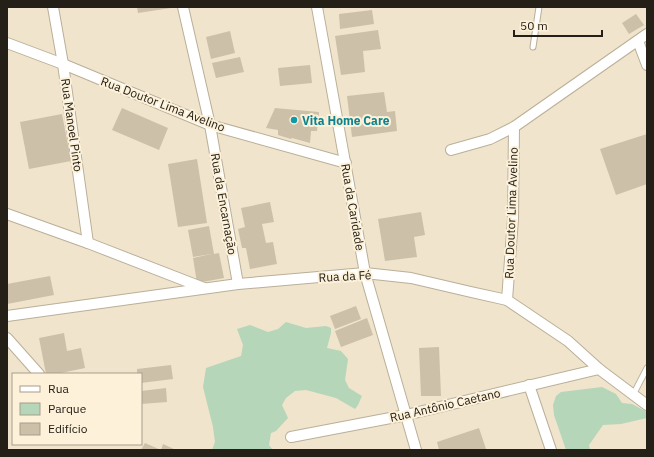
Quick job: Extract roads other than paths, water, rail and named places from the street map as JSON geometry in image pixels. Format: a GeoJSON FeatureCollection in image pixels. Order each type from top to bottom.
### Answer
{"type":"FeatureCollection","features":[{"type":"Feature","properties":{"kind":"street","name":"Rua Manoel Pinto"},"geometry":{"type":"LineString","coordinates":[[53,7],[63,64],[88,243]]}},
{"type":"Feature","properties":{"kind":"street","name":"Rua da Encarnação"},"geometry":{"type":"LineString","coordinates":[[183,7],[210,125],[238,284]]}},
{"type":"Feature","properties":{"kind":"street","name":"Rua da Caridade"},"geometry":{"type":"LineString","coordinates":[[317,7],[365,273],[416,450]]}},
{"type":"Feature","properties":{"kind":"street","name":"Rua Doutor Lima Avelino"},"geometry":{"type":"LineString","coordinates":[[451,150],[490,139],[514,126],[647,34]]}},
{"type":"Feature","properties":{"kind":"street"},"geometry":{"type":"LineString","coordinates":[[638,41],[647,64]]}},
{"type":"Feature","properties":{"kind":"street","name":"Rua Doutor Lima Avelino"},"geometry":{"type":"LineString","coordinates":[[7,43],[63,64],[210,125],[346,163]]}},
{"type":"Feature","properties":{"kind":"street","name":"Rua Doutor Lima Avelino"},"geometry":{"type":"LineString","coordinates":[[507,300],[513,219],[514,126]]}},
{"type":"Feature","properties":{"kind":"street"},"geometry":{"type":"LineString","coordinates":[[7,214],[205,288]]}},
{"type":"Feature","properties":{"kind":"street","name":"Rua da Fé"},"geometry":{"type":"LineString","coordinates":[[7,316],[238,284],[365,273],[411,278],[507,300],[568,341],[599,369],[647,405]]}},
{"type":"Feature","properties":{"kind":"street"},"geometry":{"type":"LineString","coordinates":[[7,338],[38,373]]}},
{"type":"Feature","properties":{"kind":"street","name":"Rua Antônio Caetano"},"geometry":{"type":"LineString","coordinates":[[291,437],[406,414],[599,369]]}},
{"type":"Feature","properties":{"kind":"street"},"geometry":{"type":"LineString","coordinates":[[529,385],[551,450]]}},
{"type":"Feature","properties":{"kind":"lane"},"geometry":{"type":"LineString","coordinates":[[533,47],[540,7]]}},
{"type":"Feature","properties":{"kind":"lane"},"geometry":{"type":"LineString","coordinates":[[633,395],[647,368]]}},
{"type":"Feature","properties":{"kind":"place","name":"Vita Home Care"},"geometry":{"type":"Point","coordinates":[294,120]}}]}
